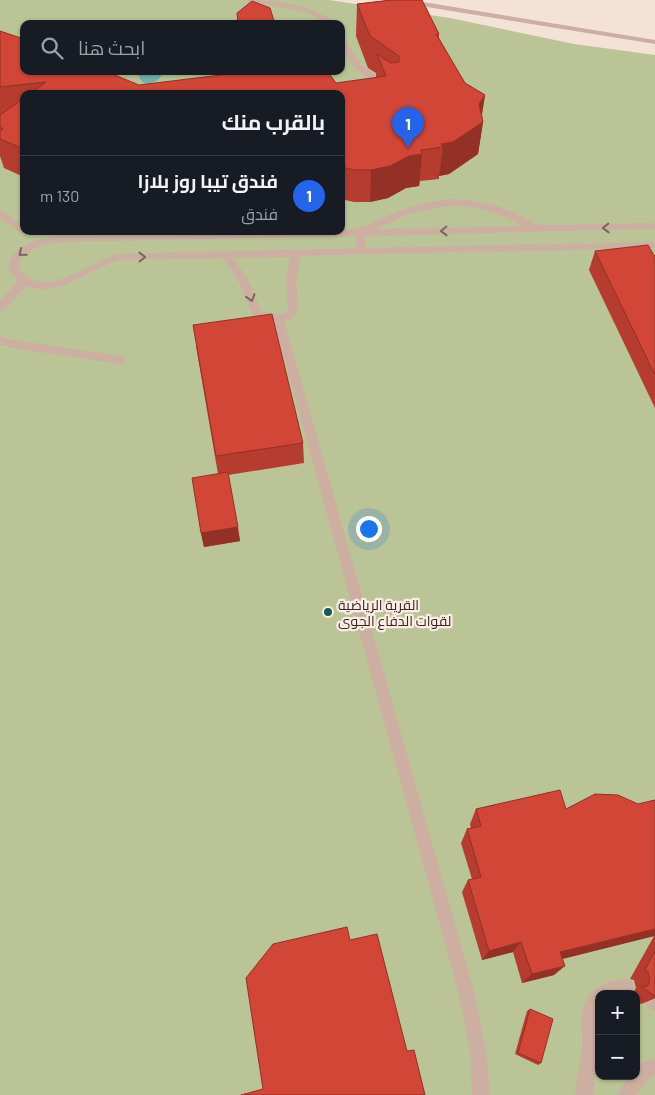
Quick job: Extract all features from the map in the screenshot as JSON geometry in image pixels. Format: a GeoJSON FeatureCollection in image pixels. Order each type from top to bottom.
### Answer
{"type":"FeatureCollection","features":[{"type":"Feature","properties":{"kind":"lane"},"geometry":{"type":"LineString","coordinates":[[246,0],[311,11],[326,20]]}},
{"type":"Feature","properties":{"kind":"lane"},"geometry":{"type":"LineString","coordinates":[[396,0],[655,42]]}},
{"type":"Feature","properties":{"kind":"lane"},"geometry":{"type":"LineString","coordinates":[[345,46],[357,66],[394,91]]}},
{"type":"Feature","properties":{"kind":"lane"},"geometry":{"type":"LineString","coordinates":[[360,233],[409,209],[460,203],[499,209],[537,230]]}},
{"type":"Feature","properties":{"kind":"lane"},"geometry":{"type":"LineString","coordinates":[[0,213],[20,228]]}},
{"type":"Feature","properties":{"kind":"lane"},"geometry":{"type":"LineString","coordinates":[[345,233],[655,226]]}},
{"type":"Feature","properties":{"kind":"lane"},"geometry":{"type":"LineString","coordinates":[[360,233],[362,253]]}},
{"type":"Feature","properties":{"kind":"lane"},"geometry":{"type":"LineString","coordinates":[[30,235],[40,242]]}},
{"type":"Feature","properties":{"kind":"lane"},"geometry":{"type":"LineString","coordinates":[[78,239],[86,235]]}},
{"type":"Feature","properties":{"kind":"lane"},"geometry":{"type":"LineString","coordinates":[[156,235],[40,242],[22,252],[12,265],[17,276],[24,281],[42,286],[60,285],[77,278],[103,261],[115,258],[655,245]]}},
{"type":"Feature","properties":{"kind":"lane"},"geometry":{"type":"LineString","coordinates":[[227,256],[244,280],[254,310],[267,318],[278,318],[288,316],[293,310],[291,280],[295,255]]}},
{"type":"Feature","properties":{"kind":"lane"},"geometry":{"type":"LineString","coordinates":[[0,307],[24,281]]}},
{"type":"Feature","properties":{"kind":"lane"},"geometry":{"type":"LineString","coordinates":[[278,318],[466,991],[478,1051],[482,1095]]}},
{"type":"Feature","properties":{"kind":"lane"},"geometry":{"type":"LineString","coordinates":[[0,340],[13,344],[121,360]]}},
{"type":"Feature","properties":{"kind":"lane"},"geometry":{"type":"LineString","coordinates":[[609,990],[626,987]]}},
{"type":"Feature","properties":{"kind":"lane"},"geometry":{"type":"LineString","coordinates":[[584,1095],[590,1038],[588,1016],[595,1001]]}},
{"type":"Feature","properties":{"kind":"lane"},"geometry":{"type":"LineString","coordinates":[[590,1038],[595,1047]]}},
{"type":"Feature","properties":{"kind":"lane"},"geometry":{"type":"LineString","coordinates":[[626,1095],[644,1071]]}},
{"type":"Feature","properties":{"kind":"green space","name":"القرية الرياضية لقوات الدفاع الجوى"},"geometry":{"type":"Polygon","coordinates":[[[0,0],[329,0],[450,18],[574,44],[655,55],[655,1095],[0,1095],[0,0]]]}},
{"type":"Feature","properties":{"kind":"water"},"geometry":{"type":"Polygon","coordinates":[[[163,75],[151,84],[143,82],[138,76],[163,75]]]}},
{"type":"Feature","properties":{"kind":"building"},"geometry":{"type":"Polygon","coordinates":[[[392,0],[422,0],[439,34],[436,34],[465,83],[485,95],[479,104],[483,122],[453,142],[441,144],[443,147],[421,150],[422,154],[409,156],[390,166],[371,170],[355,170],[345,168],[345,90],[35,90],[46,82],[0,87],[0,31],[20,38],[20,75],[115,75],[139,85],[221,75],[330,75],[336,83],[386,76],[377,54],[391,63],[399,62],[399,56],[370,36],[357,4],[392,0]]]}},
{"type":"Feature","properties":{"kind":"building"},"geometry":{"type":"Polygon","coordinates":[[[252,1],[270,8],[274,20],[238,20],[237,13],[252,1]]]}},
{"type":"Feature","properties":{"kind":"building"},"geometry":{"type":"Polygon","coordinates":[[[20,101],[20,147],[0,139],[0,131],[3,129],[0,127],[0,115],[20,101]]]}},
{"type":"Feature","properties":{"kind":"building"},"geometry":{"type":"Polygon","coordinates":[[[648,245],[655,257],[655,375],[595,251],[648,245]]]}},
{"type":"Feature","properties":{"kind":"building"},"geometry":{"type":"Polygon","coordinates":[[[272,314],[303,443],[216,456],[193,325],[272,314]]]}},
{"type":"Feature","properties":{"kind":"building"},"geometry":{"type":"Polygon","coordinates":[[[228,472],[238,527],[201,533],[192,478],[228,472]]]}},
{"type":"Feature","properties":{"kind":"building"},"geometry":{"type":"Polygon","coordinates":[[[560,790],[566,809],[595,794],[618,795],[638,804],[655,800],[655,929],[560,952],[565,966],[532,974],[521,942],[489,951],[468,880],[481,877],[467,829],[481,826],[476,809],[560,790]]]}},
{"type":"Feature","properties":{"kind":"building"},"geometry":{"type":"Polygon","coordinates":[[[347,927],[350,940],[377,934],[407,1051],[414,1050],[425,1095],[241,1095],[263,1089],[246,978],[273,944],[347,927]]]}},
{"type":"Feature","properties":{"kind":"building"},"geometry":{"type":"Polygon","coordinates":[[[655,951],[655,996],[642,987],[648,986],[650,979],[648,972],[645,970],[655,951]]]}},
{"type":"Feature","properties":{"kind":"building"},"geometry":{"type":"Polygon","coordinates":[[[530,1009],[553,1019],[541,1063],[518,1053],[530,1009]]]}},
{"type":"Feature","properties":{"kind":"place","name":"فندق تيبا روز بلازا"},"geometry":{"type":"Point","coordinates":[408,148]}},
{"type":"Feature","properties":{"kind":"place","name":"القرية الرياضية لقوات الدفاع الجوى"},"geometry":{"type":"Point","coordinates":[328,612]}}]}
